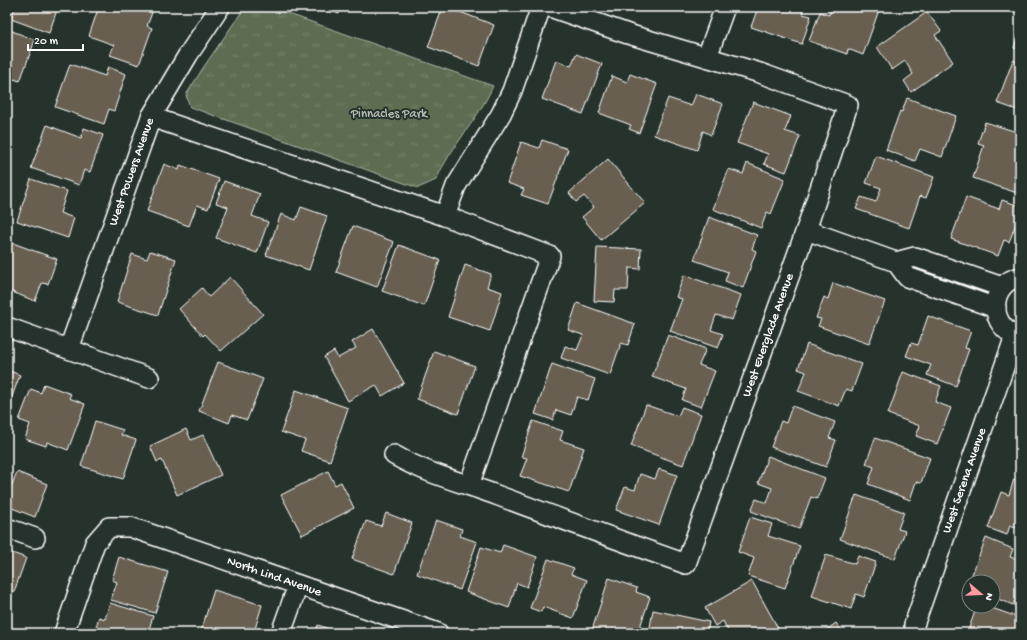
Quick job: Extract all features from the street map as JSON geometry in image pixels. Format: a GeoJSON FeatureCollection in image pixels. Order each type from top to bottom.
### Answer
{"type":"FeatureCollection","features":[{"type":"Feature","properties":{"kind":"street","name":"West Powers Avenue"},"geometry":{"type":"LineString","coordinates":[[69,349],[151,117],[188,55],[220,7]]}},
{"type":"Feature","properties":{"kind":"street"},"geometry":{"type":"LineString","coordinates":[[445,216],[456,186],[502,114],[512,91],[541,7]]}},
{"type":"Feature","properties":{"kind":"street"},"geometry":{"type":"LineString","coordinates":[[550,7],[628,34],[707,57],[725,7]]}},
{"type":"Feature","properties":{"kind":"street","name":"West Everglade Avenue"},"geometry":{"type":"LineString","coordinates":[[469,485],[686,564],[806,230],[848,105],[760,73],[707,57]]}},
{"type":"Feature","properties":{"kind":"street"},"geometry":{"type":"LineString","coordinates":[[151,117],[445,216],[550,256],[469,485],[414,466],[394,456]]}},
{"type":"Feature","properties":{"kind":"street"},"geometry":{"type":"LineString","coordinates":[[806,230],[896,262],[908,277],[996,308]]}},
{"type":"Feature","properties":{"kind":"street"},"geometry":{"type":"LineString","coordinates":[[896,262],[915,257],[1002,288]]}},
{"type":"Feature","properties":{"kind":"street"},"geometry":{"type":"LineString","coordinates":[[1018,336],[1006,331],[1000,324],[996,314],[996,308],[998,295],[1002,288],[1009,281],[1020,277]]}},
{"type":"Feature","properties":{"kind":"street"},"geometry":{"type":"LineString","coordinates":[[7,327],[149,378]]}},
{"type":"Feature","properties":{"kind":"street","name":"West Serena Avenue"},"geometry":{"type":"LineString","coordinates":[[914,624],[1018,336]]}},
{"type":"Feature","properties":{"kind":"street","name":"North Lind Avenue"},"geometry":{"type":"LineString","coordinates":[[64,633],[95,543],[109,527],[130,527],[438,633]]}},
{"type":"Feature","properties":{"kind":"street"},"geometry":{"type":"LineString","coordinates":[[7,528],[35,538]]}},
{"type":"Feature","properties":{"kind":"street"},"geometry":{"type":"LineString","coordinates":[[281,633],[298,585]]}},
{"type":"Feature","properties":{"kind":"green space","name":"Pinnacles Park"},"geometry":{"type":"Polygon","coordinates":[[[245,7],[269,7],[493,86],[480,110],[449,156],[436,180],[418,188],[190,107],[186,95],[245,7]]]}},
{"type":"Feature","properties":{"kind":"building"},"geometry":{"type":"Polygon","coordinates":[[[15,7],[58,7],[49,33],[11,19],[15,7]]]}},
{"type":"Feature","properties":{"kind":"building"},"geometry":{"type":"Polygon","coordinates":[[[105,7],[144,7],[153,10],[147,26],[152,28],[139,65],[110,55],[114,45],[89,36],[98,9],[104,11],[105,7]]]}},
{"type":"Feature","properties":{"kind":"building"},"geometry":{"type":"Polygon","coordinates":[[[319,7],[341,7],[339,14],[319,7]]]}},
{"type":"Feature","properties":{"kind":"building"},"geometry":{"type":"Polygon","coordinates":[[[443,7],[447,7],[494,25],[479,66],[428,47],[443,7]]]}},
{"type":"Feature","properties":{"kind":"building"},"geometry":{"type":"Polygon","coordinates":[[[758,7],[804,7],[802,14],[811,16],[802,44],[751,27],[758,7]]]}},
{"type":"Feature","properties":{"kind":"building"},"geometry":{"type":"Polygon","coordinates":[[[832,7],[880,7],[863,55],[848,49],[847,54],[809,41],[820,12],[829,15],[832,7]]]}},
{"type":"Feature","properties":{"kind":"building"},"geometry":{"type":"Polygon","coordinates":[[[927,12],[941,31],[935,35],[953,62],[911,92],[904,81],[913,74],[905,61],[892,70],[877,47],[927,12]]]}},
{"type":"Feature","properties":{"kind":"building"},"geometry":{"type":"Polygon","coordinates":[[[7,29],[35,40],[20,81],[7,77],[7,29]]]}},
{"type":"Feature","properties":{"kind":"building"},"geometry":{"type":"Polygon","coordinates":[[[1020,30],[1020,50],[1014,48],[1020,30]]]}},
{"type":"Feature","properties":{"kind":"building"},"geometry":{"type":"Polygon","coordinates":[[[576,54],[602,64],[583,114],[542,99],[556,60],[571,66],[576,54]]]}},
{"type":"Feature","properties":{"kind":"building"},"geometry":{"type":"Polygon","coordinates":[[[1013,60],[1020,63],[1020,111],[997,103],[1013,60]]]}},
{"type":"Feature","properties":{"kind":"building"},"geometry":{"type":"Polygon","coordinates":[[[70,64],[105,76],[108,67],[126,74],[114,111],[109,109],[104,124],[55,107],[70,64]]]}},
{"type":"Feature","properties":{"kind":"building"},"geometry":{"type":"Polygon","coordinates":[[[630,74],[657,84],[639,133],[629,129],[631,125],[599,113],[612,76],[627,82],[630,74]]]}},
{"type":"Feature","properties":{"kind":"building"},"geometry":{"type":"Polygon","coordinates":[[[696,94],[723,104],[711,135],[703,131],[697,150],[654,135],[668,98],[691,106],[696,94]]]}},
{"type":"Feature","properties":{"kind":"building"},"geometry":{"type":"Polygon","coordinates":[[[907,98],[956,116],[942,157],[920,149],[915,161],[886,150],[900,111],[902,112],[907,98]]]}},
{"type":"Feature","properties":{"kind":"building"},"geometry":{"type":"Polygon","coordinates":[[[753,102],[791,116],[785,131],[800,136],[786,172],[764,164],[768,154],[737,143],[753,102]]]}},
{"type":"Feature","properties":{"kind":"building"},"geometry":{"type":"Polygon","coordinates":[[[985,122],[1020,133],[1020,164],[1019,163],[1014,177],[1020,179],[1020,194],[973,178],[984,145],[978,143],[985,122]]]}},
{"type":"Feature","properties":{"kind":"building"},"geometry":{"type":"Polygon","coordinates":[[[47,125],[81,138],[84,128],[103,135],[90,172],[84,170],[79,185],[31,168],[47,125]]]}},
{"type":"Feature","properties":{"kind":"building"},"geometry":{"type":"Polygon","coordinates":[[[542,140],[568,149],[548,204],[521,195],[524,189],[507,183],[521,142],[539,148],[542,140]]]}},
{"type":"Feature","properties":{"kind":"building"},"geometry":{"type":"Polygon","coordinates":[[[876,156],[934,177],[926,198],[920,196],[909,228],[856,209],[861,197],[876,202],[881,188],[866,183],[876,156]]]}},
{"type":"Feature","properties":{"kind":"building"},"geometry":{"type":"Polygon","coordinates":[[[608,159],[645,203],[601,240],[582,217],[594,207],[584,196],[576,202],[569,193],[608,159]]]}},
{"type":"Feature","properties":{"kind":"building"},"geometry":{"type":"Polygon","coordinates":[[[747,163],[785,179],[771,214],[767,212],[761,228],[713,209],[729,169],[743,174],[747,163]]]}},
{"type":"Feature","properties":{"kind":"building"},"geometry":{"type":"Polygon","coordinates":[[[164,164],[179,170],[180,165],[219,179],[208,209],[197,205],[189,226],[147,211],[164,164]]]}},
{"type":"Feature","properties":{"kind":"building"},"geometry":{"type":"Polygon","coordinates":[[[31,179],[67,191],[60,213],[74,218],[68,238],[17,221],[31,179]]]}},
{"type":"Feature","properties":{"kind":"building"},"geometry":{"type":"Polygon","coordinates":[[[224,181],[260,194],[252,216],[268,222],[257,253],[216,238],[228,207],[216,203],[224,181]]]}},
{"type":"Feature","properties":{"kind":"building"},"geometry":{"type":"Polygon","coordinates":[[[966,197],[999,209],[1002,200],[1020,206],[1020,213],[1009,242],[1004,240],[998,256],[951,239],[966,197]]]}},
{"type":"Feature","properties":{"kind":"building"},"geometry":{"type":"Polygon","coordinates":[[[301,207],[327,216],[309,270],[266,255],[281,214],[296,220],[301,207]]]}},
{"type":"Feature","properties":{"kind":"building"},"geometry":{"type":"Polygon","coordinates":[[[709,217],[757,235],[752,249],[756,251],[743,288],[725,281],[728,272],[694,260],[709,217]]]}},
{"type":"Feature","properties":{"kind":"building"},"geometry":{"type":"Polygon","coordinates":[[[353,226],[394,242],[377,287],[336,272],[353,226]]]}},
{"type":"Feature","properties":{"kind":"building"},"geometry":{"type":"Polygon","coordinates":[[[7,241],[57,259],[48,284],[42,283],[35,301],[7,290],[7,241]]]}},
{"type":"Feature","properties":{"kind":"building"},"geometry":{"type":"Polygon","coordinates":[[[399,245],[440,260],[424,306],[382,291],[399,245]]]}},
{"type":"Feature","properties":{"kind":"building"},"geometry":{"type":"Polygon","coordinates":[[[597,247],[641,249],[640,269],[629,268],[628,290],[615,290],[614,302],[594,301],[597,247]]]}},
{"type":"Feature","properties":{"kind":"building"},"geometry":{"type":"Polygon","coordinates":[[[150,251],[176,259],[158,315],[117,302],[132,254],[147,259],[150,251]]]}},
{"type":"Feature","properties":{"kind":"building"},"geometry":{"type":"Polygon","coordinates":[[[465,265],[491,274],[487,287],[502,292],[490,331],[448,317],[465,265]]]}},
{"type":"Feature","properties":{"kind":"building"},"geometry":{"type":"Polygon","coordinates":[[[684,275],[741,295],[732,320],[716,315],[711,330],[723,334],[718,348],[670,331],[682,299],[676,297],[684,275]]]}},
{"type":"Feature","properties":{"kind":"building"},"geometry":{"type":"Polygon","coordinates":[[[230,277],[263,314],[221,351],[205,334],[203,336],[179,309],[202,288],[209,297],[230,277]]]}},
{"type":"Feature","properties":{"kind":"building"},"geometry":{"type":"Polygon","coordinates":[[[833,283],[885,301],[869,344],[818,326],[821,319],[816,318],[824,297],[828,299],[833,283]]]}},
{"type":"Feature","properties":{"kind":"building"},"geometry":{"type":"Polygon","coordinates":[[[577,303],[635,324],[628,345],[621,343],[610,375],[561,358],[565,346],[577,350],[583,335],[568,330],[577,303]]]}},
{"type":"Feature","properties":{"kind":"building"},"geometry":{"type":"Polygon","coordinates":[[[928,316],[971,331],[965,348],[969,349],[956,386],[927,375],[931,365],[906,356],[911,343],[918,345],[928,316]]]}},
{"type":"Feature","properties":{"kind":"building"},"geometry":{"type":"Polygon","coordinates":[[[373,329],[404,383],[382,396],[376,385],[348,401],[324,357],[334,351],[338,358],[356,348],[352,342],[373,329]]]}},
{"type":"Feature","properties":{"kind":"building"},"geometry":{"type":"Polygon","coordinates":[[[668,335],[706,349],[699,365],[715,371],[701,407],[682,400],[686,389],[652,377],[668,335]]]}},
{"type":"Feature","properties":{"kind":"building"},"geometry":{"type":"Polygon","coordinates":[[[807,344],[862,364],[852,391],[846,389],[839,406],[798,391],[806,372],[798,369],[807,344]]]}},
{"type":"Feature","properties":{"kind":"building"},"geometry":{"type":"Polygon","coordinates":[[[434,351],[475,366],[458,414],[417,399],[434,351]]]}},
{"type":"Feature","properties":{"kind":"building"},"geometry":{"type":"Polygon","coordinates":[[[218,362],[263,379],[247,420],[232,415],[229,423],[199,411],[218,362]]]}},
{"type":"Feature","properties":{"kind":"building"},"geometry":{"type":"Polygon","coordinates":[[[552,364],[595,379],[588,400],[577,397],[571,415],[556,410],[553,420],[535,414],[552,364]]]}},
{"type":"Feature","properties":{"kind":"building"},"geometry":{"type":"Polygon","coordinates":[[[7,370],[20,375],[7,410],[7,370]]]}},
{"type":"Feature","properties":{"kind":"building"},"geometry":{"type":"Polygon","coordinates":[[[903,372],[941,386],[935,402],[951,408],[937,444],[916,436],[920,426],[888,414],[903,372]]]}},
{"type":"Feature","properties":{"kind":"building"},"geometry":{"type":"Polygon","coordinates":[[[44,384],[71,394],[69,398],[85,404],[68,450],[47,442],[46,446],[25,439],[30,424],[19,420],[31,389],[41,393],[44,384]]]}},
{"type":"Feature","properties":{"kind":"building"},"geometry":{"type":"Polygon","coordinates":[[[296,390],[348,408],[330,461],[301,451],[305,440],[281,432],[296,390]]]}},
{"type":"Feature","properties":{"kind":"building"},"geometry":{"type":"Polygon","coordinates":[[[646,405],[678,416],[682,407],[701,414],[683,465],[631,446],[646,405]]]}},
{"type":"Feature","properties":{"kind":"building"},"geometry":{"type":"Polygon","coordinates":[[[792,406],[835,422],[829,438],[836,440],[826,467],[771,447],[781,421],[786,423],[792,406]]]}},
{"type":"Feature","properties":{"kind":"building"},"geometry":{"type":"Polygon","coordinates":[[[95,421],[123,430],[121,435],[136,440],[123,479],[81,466],[95,421]]]}},
{"type":"Feature","properties":{"kind":"building"},"geometry":{"type":"Polygon","coordinates":[[[533,421],[563,431],[560,440],[584,448],[569,492],[520,476],[527,458],[521,457],[533,421]]]}},
{"type":"Feature","properties":{"kind":"building"},"geometry":{"type":"Polygon","coordinates":[[[186,429],[191,440],[203,435],[221,475],[177,495],[162,460],[157,462],[150,446],[186,429]]]}},
{"type":"Feature","properties":{"kind":"building"},"geometry":{"type":"Polygon","coordinates":[[[875,438],[930,458],[921,483],[916,482],[910,500],[868,484],[874,467],[866,464],[875,438]]]}},
{"type":"Feature","properties":{"kind":"building"},"geometry":{"type":"Polygon","coordinates":[[[768,456],[825,478],[817,499],[811,497],[799,529],[751,511],[756,499],[767,503],[772,488],[758,483],[768,456]]]}},
{"type":"Feature","properties":{"kind":"building"},"geometry":{"type":"Polygon","coordinates":[[[659,469],[677,475],[659,525],[616,510],[625,487],[635,490],[640,474],[655,479],[659,469]]]}},
{"type":"Feature","properties":{"kind":"building"},"geometry":{"type":"Polygon","coordinates":[[[328,471],[335,485],[341,482],[354,508],[302,535],[281,495],[328,471]]]}},
{"type":"Feature","properties":{"kind":"building"},"geometry":{"type":"Polygon","coordinates":[[[17,472],[47,484],[35,517],[7,506],[7,497],[17,472]]]}},
{"type":"Feature","properties":{"kind":"building"},"geometry":{"type":"Polygon","coordinates":[[[1014,479],[1020,481],[1020,529],[1010,525],[1007,535],[988,528],[1001,492],[1009,495],[1014,479]]]}},
{"type":"Feature","properties":{"kind":"building"},"geometry":{"type":"Polygon","coordinates":[[[856,495],[904,512],[898,529],[905,531],[895,559],[840,539],[856,495]]]}},
{"type":"Feature","properties":{"kind":"building"},"geometry":{"type":"Polygon","coordinates":[[[386,513],[412,523],[394,574],[352,559],[366,521],[381,526],[386,513]]]}},
{"type":"Feature","properties":{"kind":"building"},"geometry":{"type":"Polygon","coordinates":[[[750,517],[772,524],[768,536],[800,546],[785,588],[748,576],[754,558],[738,552],[750,517]]]}},
{"type":"Feature","properties":{"kind":"building"},"geometry":{"type":"Polygon","coordinates":[[[436,520],[462,529],[460,536],[477,542],[460,590],[417,574],[436,520]]]}},
{"type":"Feature","properties":{"kind":"building"},"geometry":{"type":"Polygon","coordinates":[[[986,538],[1013,549],[1010,557],[1020,560],[1020,587],[1013,605],[1001,600],[1001,574],[972,574],[986,538]]]}},
{"type":"Feature","properties":{"kind":"building"},"geometry":{"type":"Polygon","coordinates":[[[503,545],[537,557],[527,587],[517,583],[509,608],[466,592],[481,547],[500,553],[503,545]]]}},
{"type":"Feature","properties":{"kind":"building"},"geometry":{"type":"Polygon","coordinates":[[[7,551],[26,558],[14,592],[7,589],[7,551]]]}},
{"type":"Feature","properties":{"kind":"building"},"geometry":{"type":"Polygon","coordinates":[[[826,555],[855,564],[858,556],[876,562],[864,597],[856,594],[851,609],[812,596],[826,555]]]}},
{"type":"Feature","properties":{"kind":"building"},"geometry":{"type":"Polygon","coordinates":[[[119,557],[168,572],[155,613],[111,600],[117,582],[112,580],[119,557]]]}},
{"type":"Feature","properties":{"kind":"building"},"geometry":{"type":"Polygon","coordinates":[[[548,559],[574,568],[571,574],[587,580],[573,618],[543,607],[541,612],[530,608],[548,559]]]}},
{"type":"Feature","properties":{"kind":"building"},"geometry":{"type":"Polygon","coordinates":[[[609,578],[637,588],[636,592],[650,597],[638,633],[591,633],[609,578]]]}},
{"type":"Feature","properties":{"kind":"building"},"geometry":{"type":"Polygon","coordinates":[[[752,581],[779,630],[773,633],[729,633],[723,621],[715,626],[705,608],[752,581]]]}},
{"type":"Feature","properties":{"kind":"building"},"geometry":{"type":"Polygon","coordinates":[[[214,590],[262,605],[255,629],[249,628],[247,633],[207,633],[201,631],[214,590]]]}},
{"type":"Feature","properties":{"kind":"building"},"geometry":{"type":"Polygon","coordinates":[[[110,603],[153,616],[148,633],[94,633],[99,617],[105,619],[110,603]]]}},
{"type":"Feature","properties":{"kind":"building"},"geometry":{"type":"Polygon","coordinates":[[[653,610],[709,622],[707,633],[649,633],[653,610]]]}},
{"type":"Feature","properties":{"kind":"building"},"geometry":{"type":"Polygon","coordinates":[[[1001,611],[1020,618],[1020,633],[982,633],[969,628],[974,614],[1001,614],[1001,611]]]}},
{"type":"Feature","properties":{"kind":"building"},"geometry":{"type":"Polygon","coordinates":[[[836,623],[843,633],[822,633],[836,623]]]}},
{"type":"Feature","properties":{"kind":"building"},"geometry":{"type":"Polygon","coordinates":[[[318,625],[340,633],[315,633],[318,625]]]}}]}
